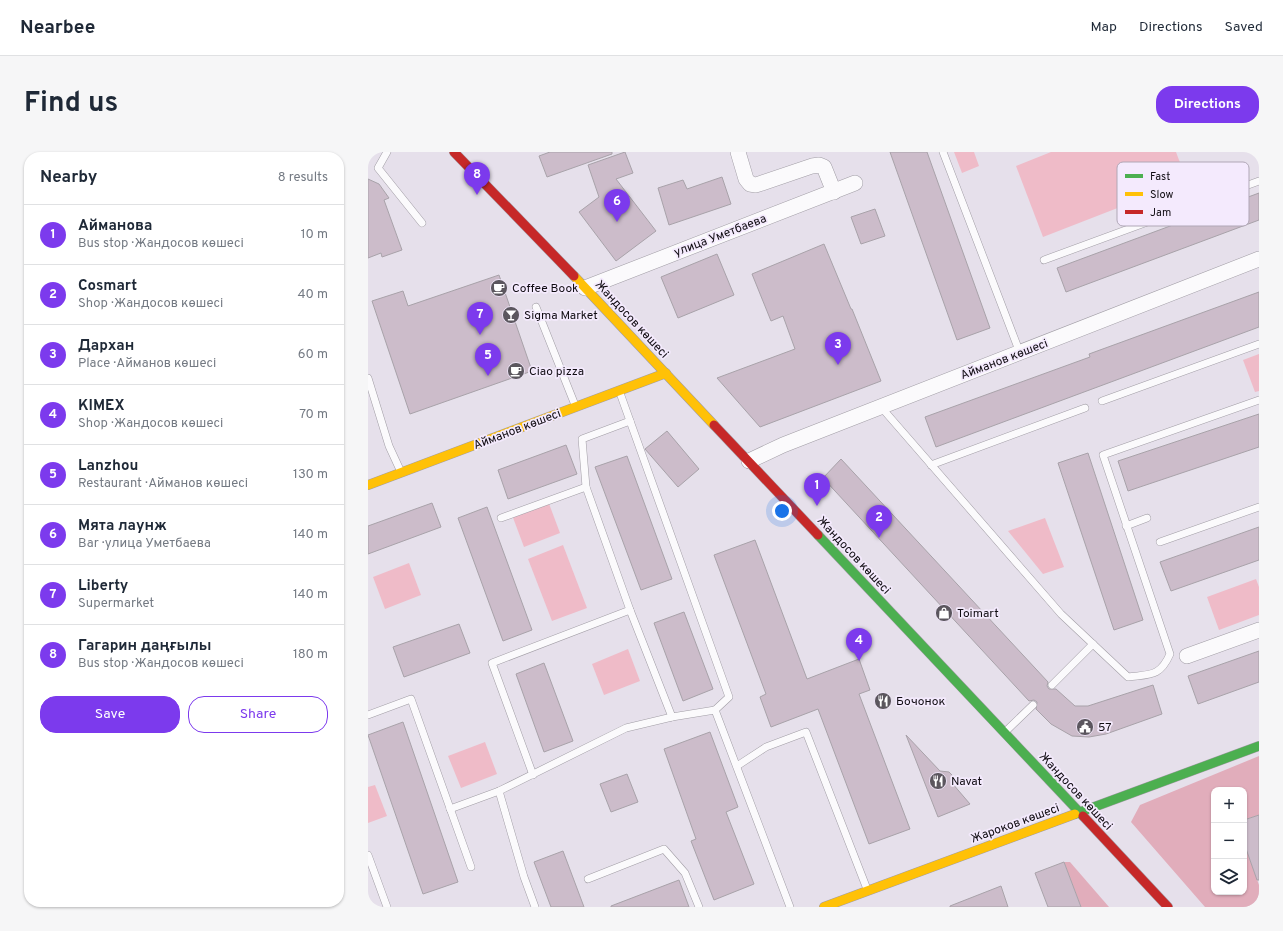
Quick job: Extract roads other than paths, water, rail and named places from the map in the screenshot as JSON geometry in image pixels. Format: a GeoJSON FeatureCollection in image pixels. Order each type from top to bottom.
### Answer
{"type":"FeatureCollection","features":[{"type":"Feature","properties":{"kind":"main road","name":"Жандосов көшесі"},"geometry":{"type":"LineString","coordinates":[[454,152],[666,373],[1168,907]]}},
{"type":"Feature","properties":{"kind":"main road","name":"Айманов көшесі"},"geometry":{"type":"LineString","coordinates":[[368,485],[666,373]]}},
{"type":"Feature","properties":{"kind":"main road","name":"Жароков көшесі"},"geometry":{"type":"LineString","coordinates":[[824,907],[847,903],[868,891],[1259,746]]}},
{"type":"Feature","properties":{"kind":"street"},"geometry":{"type":"LineString","coordinates":[[738,152],[746,179],[750,184],[756,185],[819,165],[824,167],[834,192]]}},
{"type":"Feature","properties":{"kind":"street","name":"улица Уметбаева"},"geometry":{"type":"LineString","coordinates":[[585,288],[855,183]]}},
{"type":"Feature","properties":{"kind":"street","name":"Айманов көшесі"},"geometry":{"type":"LineString","coordinates":[[749,461],[783,445],[1259,259]]}},
{"type":"Feature","properties":{"kind":"street"},"geometry":{"type":"LineString","coordinates":[[1187,656],[1259,630]]}},
{"type":"Feature","properties":{"kind":"lane"},"geometry":{"type":"LineString","coordinates":[[388,152],[378,168],[422,223]]}},
{"type":"Feature","properties":{"kind":"lane"},"geometry":{"type":"LineString","coordinates":[[943,152],[1020,353]]}},
{"type":"Feature","properties":{"kind":"lane"},"geometry":{"type":"LineString","coordinates":[[1249,185],[1259,181]]}},
{"type":"Feature","properties":{"kind":"lane"},"geometry":{"type":"LineString","coordinates":[[1044,260],[1137,226]]}},
{"type":"Feature","properties":{"kind":"lane"},"geometry":{"type":"LineString","coordinates":[[536,307],[575,407]]}},
{"type":"Feature","properties":{"kind":"lane"},"geometry":{"type":"LineString","coordinates":[[1102,401],[1259,344]]}},
{"type":"Feature","properties":{"kind":"lane"},"geometry":{"type":"LineString","coordinates":[[368,378],[389,446],[401,473]]}},
{"type":"Feature","properties":{"kind":"lane"},"geometry":{"type":"LineString","coordinates":[[450,809],[499,791],[626,728],[672,717],[715,710],[729,697],[619,390]]}},
{"type":"Feature","properties":{"kind":"lane"},"geometry":{"type":"LineString","coordinates":[[881,407],[1062,614],[1128,677],[1155,673],[1164,667],[1170,654],[1103,455],[1259,400]]}},
{"type":"Feature","properties":{"kind":"lane"},"geometry":{"type":"LineString","coordinates":[[931,464],[1085,408]]}},
{"type":"Feature","properties":{"kind":"lane"},"geometry":{"type":"LineString","coordinates":[[630,421],[582,439],[586,487],[630,610],[672,717]]}},
{"type":"Feature","properties":{"kind":"lane"},"geometry":{"type":"LineString","coordinates":[[501,518],[586,487]]}},
{"type":"Feature","properties":{"kind":"lane"},"geometry":{"type":"LineString","coordinates":[[1160,542],[1259,507]]}},
{"type":"Feature","properties":{"kind":"lane"},"geometry":{"type":"LineString","coordinates":[[1126,526],[1147,518]]}},
{"type":"Feature","properties":{"kind":"lane"},"geometry":{"type":"LineString","coordinates":[[533,775],[492,663],[630,610]]}},
{"type":"Feature","properties":{"kind":"lane"},"geometry":{"type":"LineString","coordinates":[[1052,685],[1093,644]]}},
{"type":"Feature","properties":{"kind":"lane"},"geometry":{"type":"LineString","coordinates":[[368,715],[411,699],[471,867]]}},
{"type":"Feature","properties":{"kind":"lane"},"geometry":{"type":"LineString","coordinates":[[1005,732],[1032,705]]}},
{"type":"Feature","properties":{"kind":"lane"},"geometry":{"type":"LineString","coordinates":[[715,710],[790,907]]}},
{"type":"Feature","properties":{"kind":"lane"},"geometry":{"type":"LineString","coordinates":[[737,766],[766,747],[806,732],[868,891]]}},
{"type":"Feature","properties":{"kind":"lane"},"geometry":{"type":"LineString","coordinates":[[499,791],[524,877],[535,907]]}},
{"type":"Feature","properties":{"kind":"lane"},"geometry":{"type":"LineString","coordinates":[[588,879],[664,849],[686,873],[699,907]]}},
{"type":"Feature","properties":{"kind":"lane"},"geometry":{"type":"LineString","coordinates":[[368,855],[387,907]]}},
{"type":"Feature","properties":{"kind":"place","name":"Гагарин даңғылы"},"geometry":{"type":"Point","coordinates":[477,195]}},
{"type":"Feature","properties":{"kind":"place","name":"Мята лаунж"},"geometry":{"type":"Point","coordinates":[617,222]}},
{"type":"Feature","properties":{"kind":"place","name":"Coffee Book"},"geometry":{"type":"Point","coordinates":[499,288]}},
{"type":"Feature","properties":{"kind":"place","name":"Sigma Market"},"geometry":{"type":"Point","coordinates":[511,315]}},
{"type":"Feature","properties":{"kind":"place","name":"Liberty"},"geometry":{"type":"Point","coordinates":[480,335]}},
{"type":"Feature","properties":{"kind":"place","name":"Дархан"},"geometry":{"type":"Point","coordinates":[838,365]}},
{"type":"Feature","properties":{"kind":"place","name":"Ciao pizza"},"geometry":{"type":"Point","coordinates":[516,371]}},
{"type":"Feature","properties":{"kind":"place","name":"Lanzhou"},"geometry":{"type":"Point","coordinates":[488,376]}},
{"type":"Feature","properties":{"kind":"place","name":"Айманова"},"geometry":{"type":"Point","coordinates":[817,506]}},
{"type":"Feature","properties":{"kind":"place","name":"Cosmart"},"geometry":{"type":"Point","coordinates":[879,538]}},
{"type":"Feature","properties":{"kind":"place","name":"Toimart"},"geometry":{"type":"Point","coordinates":[944,613]}},
{"type":"Feature","properties":{"kind":"place","name":"KIMEX"},"geometry":{"type":"Point","coordinates":[859,661]}},
{"type":"Feature","properties":{"kind":"place","name":"Бочонок"},"geometry":{"type":"Point","coordinates":[883,701]}},
{"type":"Feature","properties":{"kind":"place","name":"57"},"geometry":{"type":"Point","coordinates":[1085,727]}},
{"type":"Feature","properties":{"kind":"place","name":"Navat"},"geometry":{"type":"Point","coordinates":[938,781]}}]}
